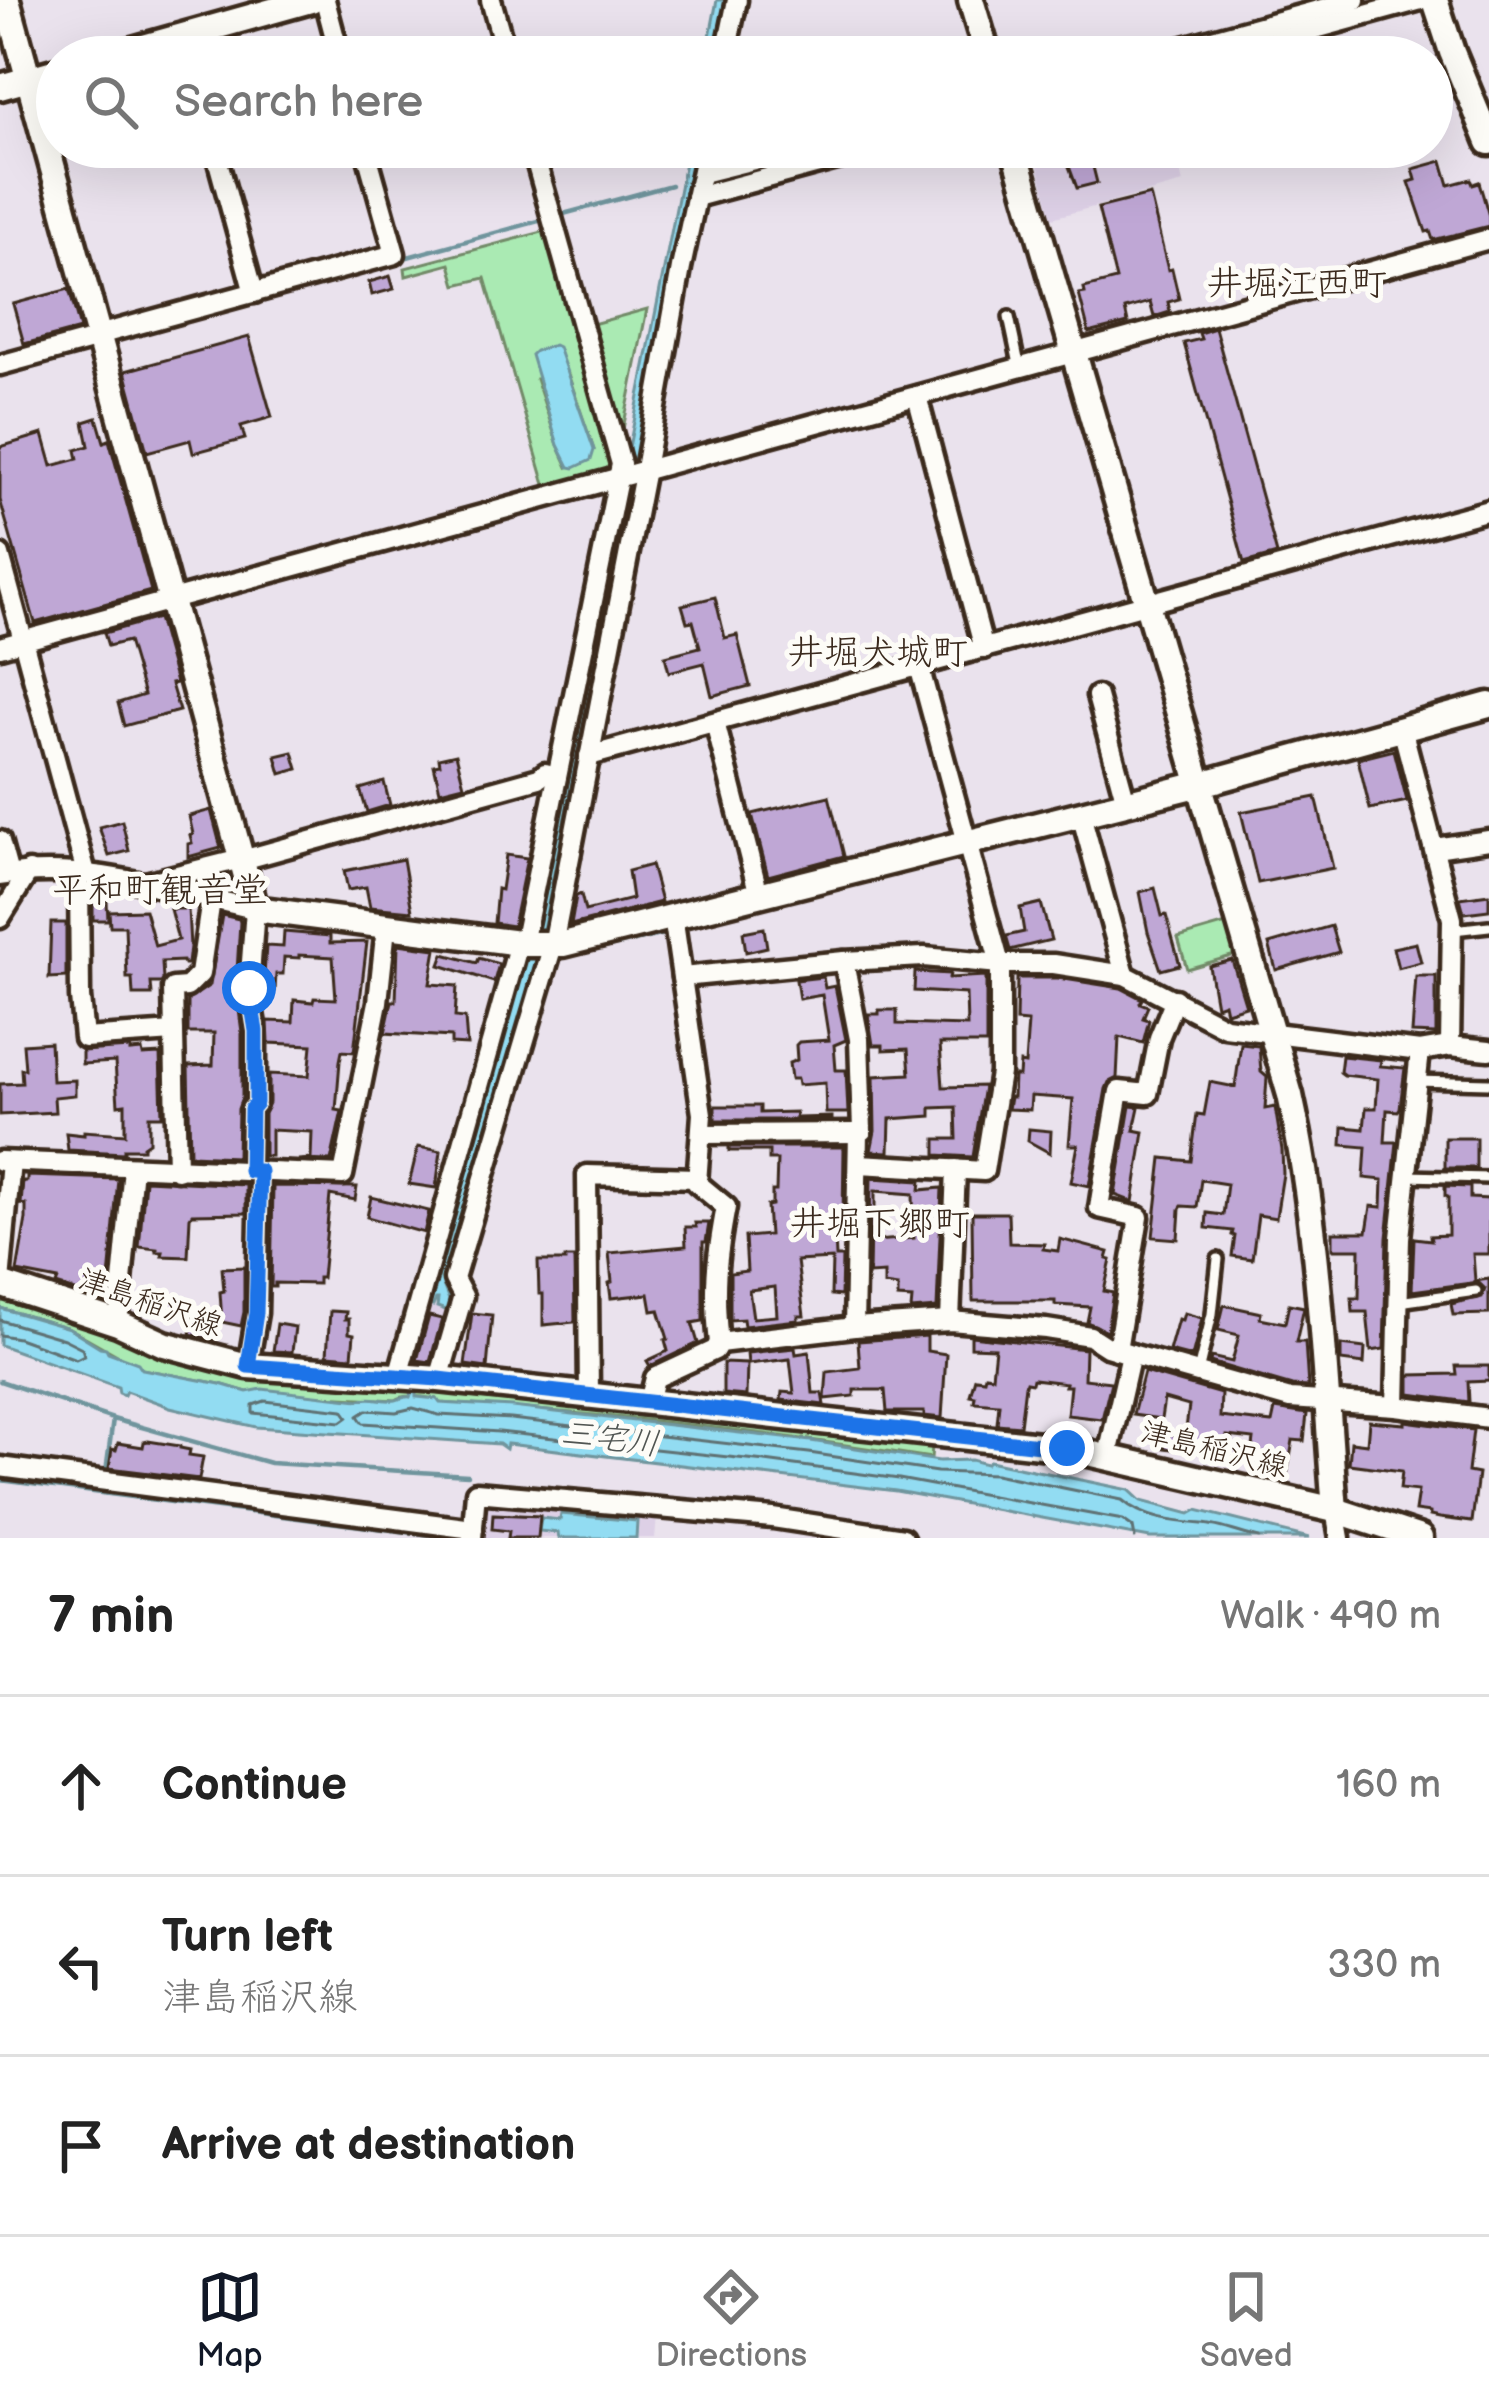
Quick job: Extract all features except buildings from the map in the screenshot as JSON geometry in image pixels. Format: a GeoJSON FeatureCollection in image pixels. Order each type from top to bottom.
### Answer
{"type":"FeatureCollection","features":[{"type":"Feature","properties":{"kind":"street"},"geometry":{"type":"LineString","coordinates":[[7,0],[36,108]]}},
{"type":"Feature","properties":{"kind":"street"},"geometry":{"type":"LineString","coordinates":[[213,36],[311,0]]}},
{"type":"Feature","properties":{"kind":"street"},"geometry":{"type":"LineString","coordinates":[[325,0],[334,36]]}},
{"type":"Feature","properties":{"kind":"street"},"geometry":{"type":"LineString","coordinates":[[491,0],[501,36]]}},
{"type":"Feature","properties":{"kind":"street"},"geometry":{"type":"LineString","coordinates":[[729,36],[737,0]]}},
{"type":"Feature","properties":{"kind":"street"},"geometry":{"type":"LineString","coordinates":[[971,0],[982,36]]}},
{"type":"Feature","properties":{"kind":"street"},"geometry":{"type":"LineString","coordinates":[[1224,36],[1355,0]]}},
{"type":"Feature","properties":{"kind":"street"},"geometry":{"type":"LineString","coordinates":[[1289,36],[1420,0]]}},
{"type":"Feature","properties":{"kind":"street"},"geometry":{"type":"LineString","coordinates":[[1435,0],[1447,36]]}},
{"type":"Feature","properties":{"kind":"street"},"geometry":{"type":"LineString","coordinates":[[1453,54],[1489,142]]}},
{"type":"Feature","properties":{"kind":"street"},"geometry":{"type":"LineString","coordinates":[[0,87],[36,77]]}},
{"type":"Feature","properties":{"kind":"street"},"geometry":{"type":"LineString","coordinates":[[52,168],[255,910],[249,988],[256,1031],[256,1103],[251,1109],[256,1313],[248,1366]]}},
{"type":"Feature","properties":{"kind":"street"},"geometry":{"type":"LineString","coordinates":[[220,168],[254,293]]}},
{"type":"Feature","properties":{"kind":"street"},"geometry":{"type":"LineString","coordinates":[[0,365],[395,254],[371,168]]}},
{"type":"Feature","properties":{"kind":"street"},"geometry":{"type":"LineString","coordinates":[[538,168],[621,464],[630,473]]}},
{"type":"Feature","properties":{"kind":"street"},"geometry":{"type":"LineString","coordinates":[[439,1379],[463,1296],[454,1279],[533,944],[557,776],[703,168]]}},
{"type":"Feature","properties":{"kind":"street"},"geometry":{"type":"LineString","coordinates":[[702,173],[722,168]]}},
{"type":"Feature","properties":{"kind":"street"},"geometry":{"type":"LineString","coordinates":[[696,197],[804,168]]}},
{"type":"Feature","properties":{"kind":"street"},"geometry":{"type":"LineString","coordinates":[[1020,168],[1201,784],[1305,1164],[1340,1538]]}},
{"type":"Feature","properties":{"kind":"street"},"geometry":{"type":"LineString","coordinates":[[0,646],[1489,239]]}},
{"type":"Feature","properties":{"kind":"street"},"geometry":{"type":"LineString","coordinates":[[917,396],[984,649]]}},
{"type":"Feature","properties":{"kind":"street"},"geometry":{"type":"LineString","coordinates":[[398,1376],[589,756],[630,473]]}},
{"type":"Feature","properties":{"kind":"street"},"geometry":{"type":"LineString","coordinates":[[589,756],[1489,511]]}},
{"type":"Feature","properties":{"kind":"street"},"geometry":{"type":"LineString","coordinates":[[0,555],[82,873],[84,1038],[174,1032]]}},
{"type":"Feature","properties":{"kind":"street"},"geometry":{"type":"LineString","coordinates":[[859,1164],[985,1171],[1000,1073],[1000,964],[919,666]]}},
{"type":"Feature","properties":{"kind":"street"},"geometry":{"type":"LineString","coordinates":[[1097,696],[1126,802]]}},
{"type":"Feature","properties":{"kind":"street"},"geometry":{"type":"LineString","coordinates":[[13,874],[82,873],[255,910],[533,944],[759,895],[1201,784],[1489,705]]}},
{"type":"Feature","properties":{"kind":"street"},"geometry":{"type":"LineString","coordinates":[[715,722],[759,895]]}},
{"type":"Feature","properties":{"kind":"street"},"geometry":{"type":"LineString","coordinates":[[1402,728],[1452,919],[1450,1046]]}},
{"type":"Feature","properties":{"kind":"street"},"geometry":{"type":"LineString","coordinates":[[140,884],[545,773],[557,776]]}},
{"type":"Feature","properties":{"kind":"street"},"geometry":{"type":"LineString","coordinates":[[1081,814],[1125,975]]}},
{"type":"Feature","properties":{"kind":"street"},"geometry":{"type":"LineString","coordinates":[[1435,848],[1489,840]]}},
{"type":"Feature","properties":{"kind":"street"},"geometry":{"type":"LineString","coordinates":[[0,841],[13,874],[0,918]]}},
{"type":"Feature","properties":{"kind":"street"},"geometry":{"type":"LineString","coordinates":[[177,1170],[173,988],[187,987],[200,974],[211,900]]}},
{"type":"Feature","properties":{"kind":"street"},"geometry":{"type":"LineString","coordinates":[[649,1402],[655,1378],[719,1343],[716,1262],[726,1207],[697,1183],[702,1114],[674,916]]}},
{"type":"Feature","properties":{"kind":"street"},"geometry":{"type":"LineString","coordinates":[[0,1283],[6,1162],[343,1175],[378,1002],[386,927]]}},
{"type":"Feature","properties":{"kind":"street"},"geometry":{"type":"LineString","coordinates":[[682,977],[924,957],[1054,964],[1125,975],[1225,1027],[1420,1051],[1450,1046],[1489,1050]]}},
{"type":"Feature","properties":{"kind":"street"},"geometry":{"type":"LineString","coordinates":[[700,1134],[862,1131],[859,1039],[844,961]]}},
{"type":"Feature","properties":{"kind":"street"},"geometry":{"type":"LineString","coordinates":[[1108,1455],[1139,1217],[1099,1208],[1119,1091],[1148,1094],[1159,1038],[1175,999]]}},
{"type":"Feature","properties":{"kind":"street"},"geometry":{"type":"LineString","coordinates":[[1396,1406],[1400,1238],[1420,1051]]}},
{"type":"Feature","properties":{"kind":"street"},"geometry":{"type":"LineString","coordinates":[[854,1327],[858,1133]]}},
{"type":"Feature","properties":{"kind":"street"},"geometry":{"type":"LineString","coordinates":[[118,1323],[133,1168]]}},
{"type":"Feature","properties":{"kind":"street"},"geometry":{"type":"LineString","coordinates":[[950,1321],[956,1169]]}},
{"type":"Feature","properties":{"kind":"street"},"geometry":{"type":"LineString","coordinates":[[589,1396],[587,1175],[697,1178]]}},
{"type":"Feature","properties":{"kind":"street","name":"津島稲沢線"},"geometry":{"type":"LineString","coordinates":[[0,1283],[118,1323],[164,1344],[248,1366],[439,1379],[1108,1455],[1335,1510],[1420,1538]]}},
{"type":"Feature","properties":{"kind":"street"},"geometry":{"type":"LineString","coordinates":[[719,1343],[950,1321],[1046,1329],[1090,1336],[1124,1352],[1274,1395],[1489,1418]]}},
{"type":"Feature","properties":{"kind":"street"},"geometry":{"type":"LineString","coordinates":[[0,1467],[473,1533],[476,1492],[773,1518],[903,1538]]}},
{"type":"Feature","properties":{"kind":"lane"},"geometry":{"type":"LineString","coordinates":[[1009,317],[1020,369]]}},
{"type":"Feature","properties":{"kind":"lane"},"geometry":{"type":"LineString","coordinates":[[1452,930],[1489,926]]}},
{"type":"Feature","properties":{"kind":"lane"},"geometry":{"type":"LineString","coordinates":[[1415,1082],[1489,1082]]}},
{"type":"Feature","properties":{"kind":"lane"},"geometry":{"type":"LineString","coordinates":[[1406,1176],[1489,1178]]}},
{"type":"Feature","properties":{"kind":"lane"},"geometry":{"type":"LineString","coordinates":[[1198,1374],[1212,1315],[1218,1259]]}},
{"type":"Feature","properties":{"kind":"lane"},"geometry":{"type":"LineString","coordinates":[[1399,1303],[1477,1291]]}},
{"type":"Feature","properties":{"kind":"shaded area"},"geometry":{"type":"Polygon","coordinates":[[[1039,168],[1179,168],[1183,183],[1052,218],[1039,168]]]}},
{"type":"Feature","properties":{"kind":"shaded area"},"geometry":{"type":"Polygon","coordinates":[[[445,1280],[454,1301],[434,1371],[410,1364],[427,1304],[446,1309],[445,1280]]]}},
{"type":"Feature","properties":{"kind":"shaded area"},"geometry":{"type":"Polygon","coordinates":[[[482,1502],[657,1517],[655,1538],[480,1538],[482,1502]]]}},
{"type":"Feature","properties":{"kind":"green space"},"geometry":{"type":"Polygon","coordinates":[[[550,230],[614,462],[606,473],[546,488],[485,278],[456,285],[450,264],[406,276],[405,268],[550,230]],[[568,374],[536,379],[568,467],[594,450],[568,374]]]}},
{"type":"Feature","properties":{"kind":"green space"},"geometry":{"type":"Polygon","coordinates":[[[647,309],[620,444],[585,326],[647,309]]]}},
{"type":"Feature","properties":{"kind":"green space"},"geometry":{"type":"Polygon","coordinates":[[[1226,924],[1235,955],[1187,969],[1178,938],[1226,924]]]}},
{"type":"Feature","properties":{"kind":"green space"},"geometry":{"type":"Polygon","coordinates":[[[0,1295],[114,1330],[448,1393],[540,1399],[932,1447],[931,1458],[747,1432],[439,1403],[421,1397],[396,1400],[247,1392],[142,1369],[69,1328],[0,1308],[0,1295]]]}},
{"type":"Feature","properties":{"kind":"water"},"geometry":{"type":"Polygon","coordinates":[[[717,0],[727,0],[720,36],[710,36],[717,0]]]}},
{"type":"Feature","properties":{"kind":"water"},"geometry":{"type":"Polygon","coordinates":[[[684,168],[694,168],[538,954],[443,1285],[449,1300],[446,1310],[437,1307],[438,1299],[428,1305],[533,936],[684,168]]]}},
{"type":"Feature","properties":{"kind":"water"},"geometry":{"type":"Polygon","coordinates":[[[554,345],[594,450],[591,460],[574,468],[558,445],[531,355],[554,345]]]}},
{"type":"Feature","properties":{"kind":"water","name":"三宅川"},"geometry":{"type":"Polygon","coordinates":[[[0,1308],[69,1328],[142,1369],[247,1392],[262,1389],[391,1400],[410,1397],[412,1392],[440,1403],[811,1441],[939,1461],[989,1461],[1129,1490],[1141,1501],[1309,1538],[1150,1538],[896,1491],[507,1444],[506,1449],[499,1444],[256,1427],[170,1407],[126,1391],[124,1395],[118,1387],[0,1345],[0,1308]]]}},
{"type":"Feature","properties":{"kind":"water"},"geometry":{"type":"Polygon","coordinates":[[[561,1514],[637,1521],[636,1538],[559,1538],[558,1533],[539,1531],[541,1518],[560,1520],[561,1514]]]}},
{"type":"Feature","properties":{"kind":"waterway"},"geometry":{"type":"LineString","coordinates":[[556,216],[671,185]]}},
{"type":"Feature","properties":{"kind":"waterway"},"geometry":{"type":"LineString","coordinates":[[404,258],[546,219]]}},
{"type":"Feature","properties":{"kind":"waterway"},"geometry":{"type":"LineString","coordinates":[[22,369],[85,351]]}},
{"type":"Feature","properties":{"kind":"waterway"},"geometry":{"type":"LineString","coordinates":[[0,375],[11,372]]}},
{"type":"Feature","properties":{"kind":"waterway"},"geometry":{"type":"LineString","coordinates":[[929,673],[1132,617]]}},
{"type":"Feature","properties":{"kind":"waterway"},"geometry":{"type":"LineString","coordinates":[[723,729],[913,677]]}},
{"type":"Feature","properties":{"kind":"waterway"},"geometry":{"type":"LineString","coordinates":[[595,764],[708,733]]}},
{"type":"Feature","properties":{"kind":"waterway"},"geometry":{"type":"LineString","coordinates":[[561,958],[664,934],[669,938]]}},
{"type":"Feature","properties":{"kind":"waterway"},"geometry":{"type":"LineString","coordinates":[[0,1381],[113,1419],[106,1472]]}},
{"type":"Feature","properties":{"kind":"waterway"},"geometry":{"type":"LineString","coordinates":[[113,1419],[270,1463],[468,1475]]}},
{"type":"Feature","properties":{"kind":"waterway"},"geometry":{"type":"LineString","coordinates":[[0,1480],[454,1538]]}},
{"type":"Feature","properties":{"kind":"district","name":"井堀江西町"},"geometry":{"type":"Point","coordinates":[1297,284]}},
{"type":"Feature","properties":{"kind":"district","name":"井堀犬城町"},"geometry":{"type":"Point","coordinates":[878,653]}},
{"type":"Feature","properties":{"kind":"district","name":"平和町観音堂"},"geometry":{"type":"Point","coordinates":[160,891]}},
{"type":"Feature","properties":{"kind":"district","name":"井堀下郷町"},"geometry":{"type":"Point","coordinates":[880,1224]}},
{"type":"Feature","properties":{"kind":"route"},"geometry":{"type":"LineString","coordinates":[[249,988],[256,1031],[250,1171],[260,1171],[256,1313],[248,1366],[439,1379],[1067,1448]]}}]}
